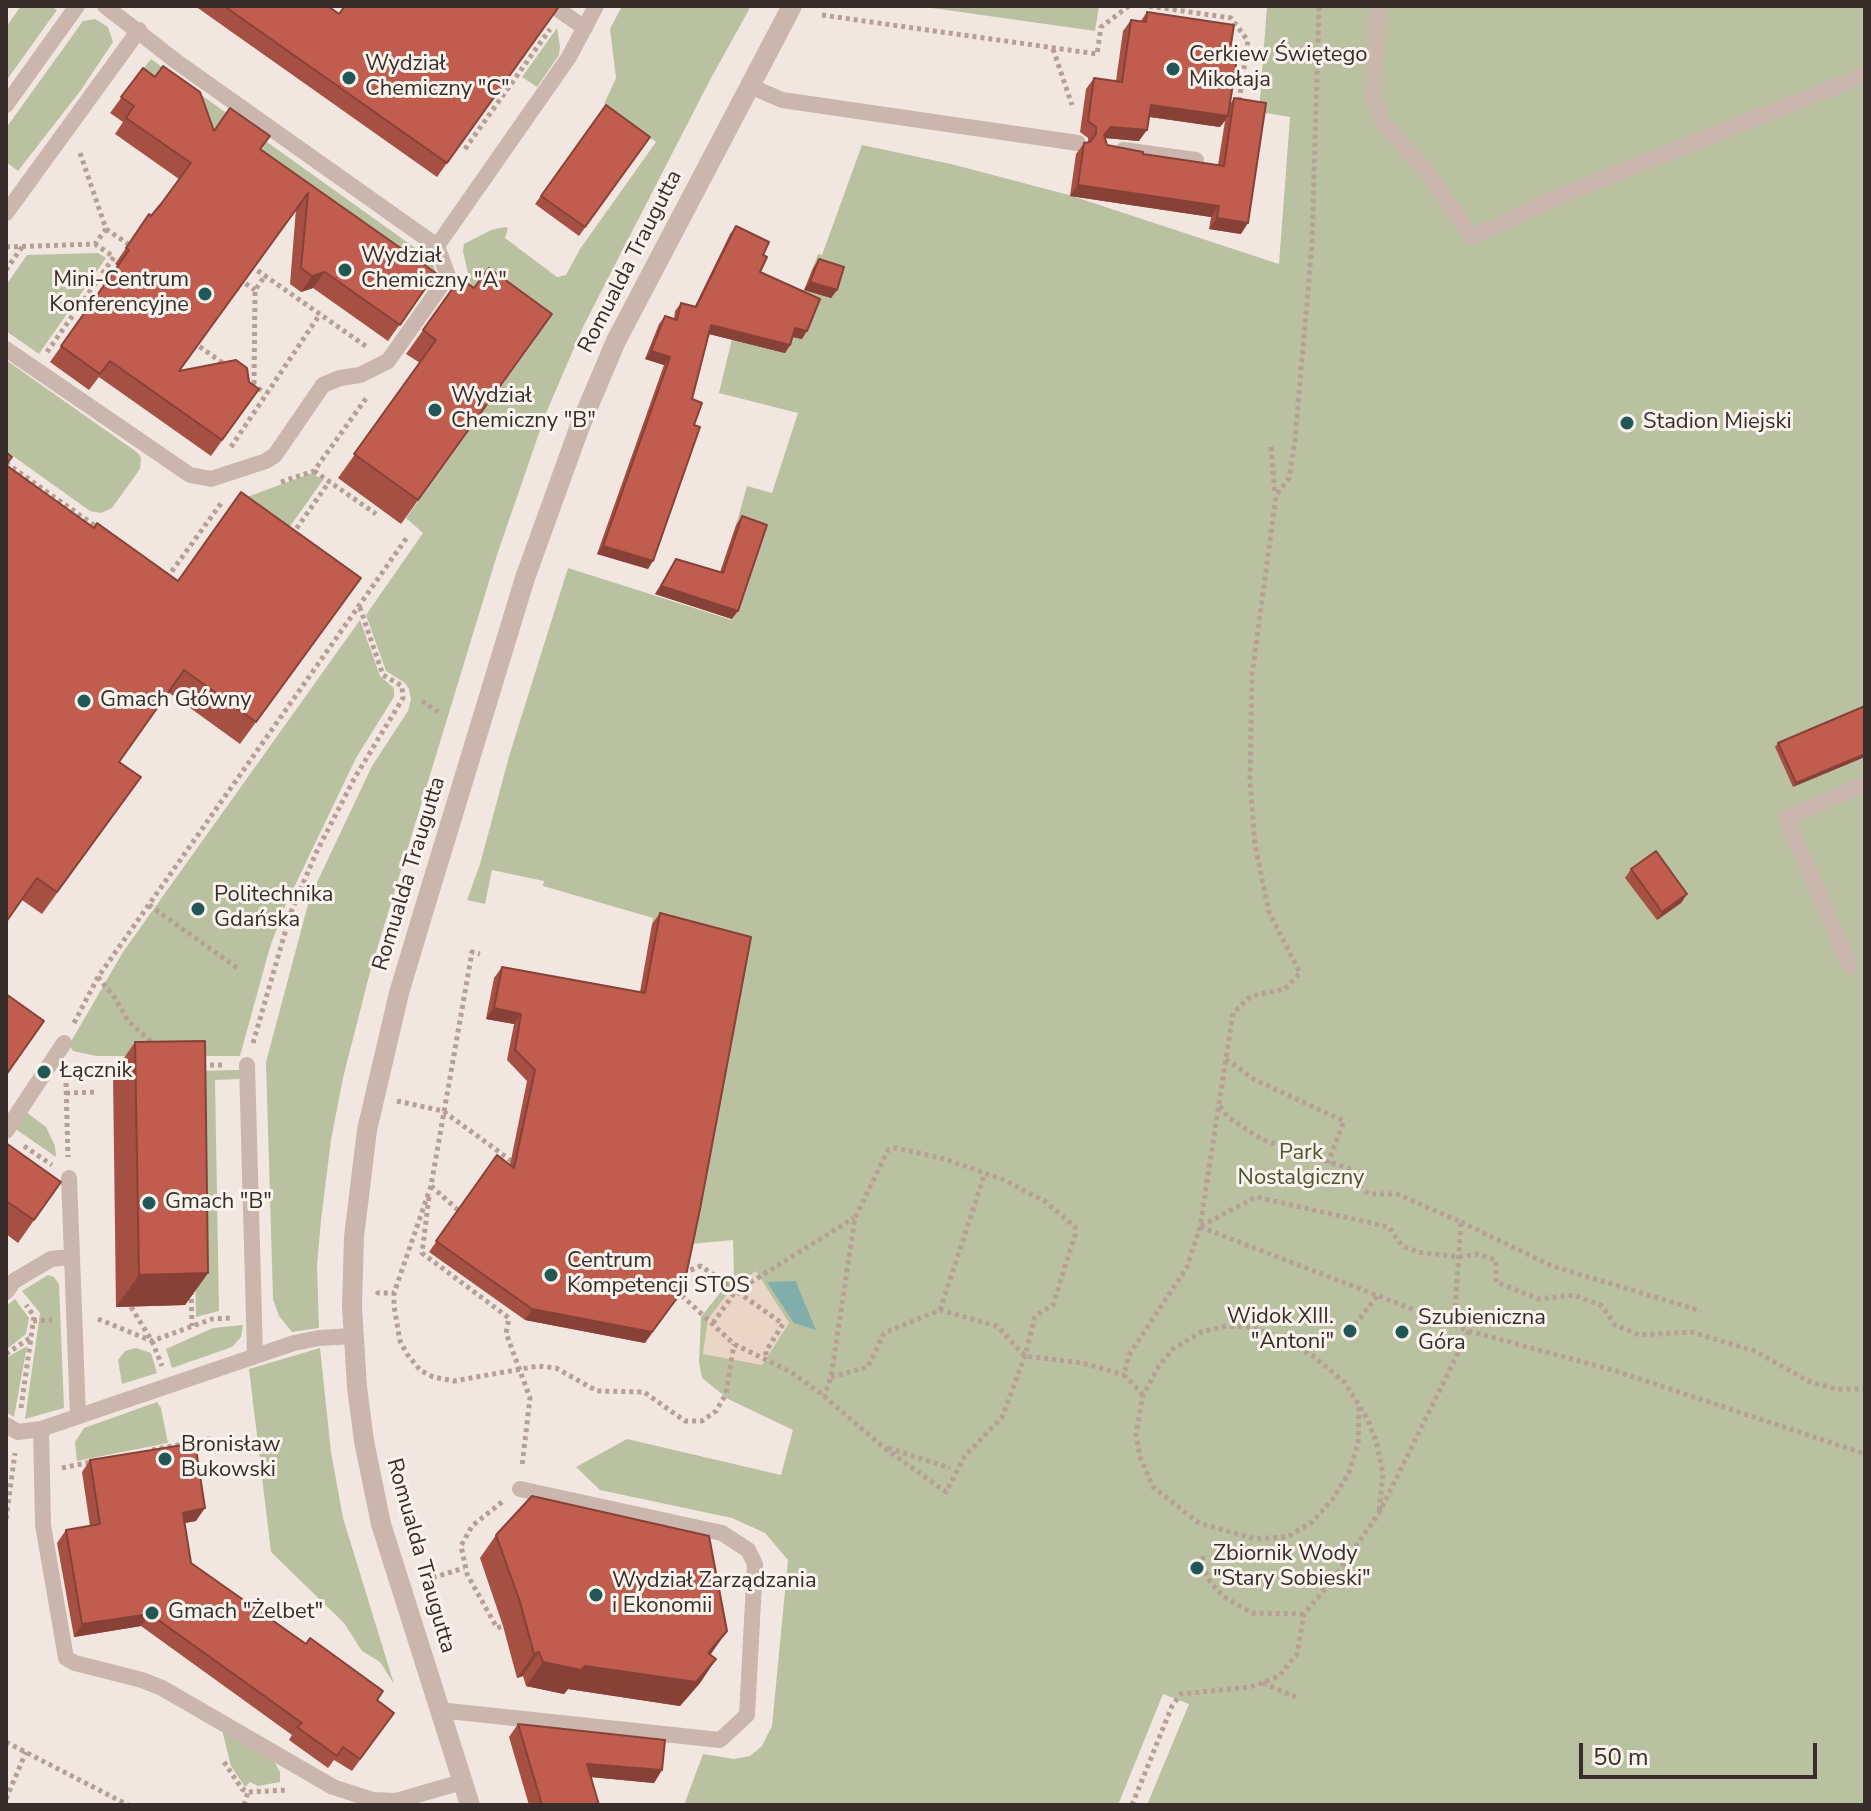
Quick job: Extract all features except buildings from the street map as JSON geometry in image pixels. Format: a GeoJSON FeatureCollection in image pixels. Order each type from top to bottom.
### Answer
{"type":"FeatureCollection","features":[{"type":"Feature","properties":{"kind":"street","name":"Romualda Traugutta"},"geometry":{"type":"LineString","coordinates":[[470,1805],[377,1507],[360,1415],[354,1336],[354,1237],[367,1130],[399,993],[525,578],[580,426],[609,355],[792,6]]}},
{"type":"Feature","properties":{"kind":"lane"},"geometry":{"type":"LineString","coordinates":[[6,105],[77,6]]}},
{"type":"Feature","properties":{"kind":"lane"},"geometry":{"type":"LineString","coordinates":[[6,349],[190,475],[211,479],[266,461],[275,455],[323,385],[360,375],[388,361],[448,276],[437,246],[177,62],[139,30],[124,12],[105,6]]}},
{"type":"Feature","properties":{"kind":"lane"},"geometry":{"type":"LineString","coordinates":[[437,246],[569,57],[596,6]]}},
{"type":"Feature","properties":{"kind":"lane"},"geometry":{"type":"LineString","coordinates":[[1378,6],[1374,100],[1384,124],[1427,172],[1472,237],[1564,194],[1865,75]]}},
{"type":"Feature","properties":{"kind":"lane"},"geometry":{"type":"LineString","coordinates":[[557,9],[585,28]]}},
{"type":"Feature","properties":{"kind":"lane"},"geometry":{"type":"LineString","coordinates":[[6,213],[139,30]]}},
{"type":"Feature","properties":{"kind":"lane"},"geometry":{"type":"LineString","coordinates":[[750,86],[782,100],[1078,143]]}},
{"type":"Feature","properties":{"kind":"lane"},"geometry":{"type":"LineString","coordinates":[[1107,148],[1196,160]]}},
{"type":"Feature","properties":{"kind":"lane"},"geometry":{"type":"LineString","coordinates":[[1850,966],[1786,818],[1865,784]]}},
{"type":"Feature","properties":{"kind":"lane"},"geometry":{"type":"LineString","coordinates":[[12,1136],[64,1043]]}},
{"type":"Feature","properties":{"kind":"lane"},"geometry":{"type":"LineString","coordinates":[[247,1065],[255,1355]]}},
{"type":"Feature","properties":{"kind":"lane"},"geometry":{"type":"LineString","coordinates":[[69,1178],[78,1416]]}},
{"type":"Feature","properties":{"kind":"lane"},"geometry":{"type":"LineString","coordinates":[[6,1292],[14,1281],[51,1259],[71,1257]]}},
{"type":"Feature","properties":{"kind":"lane"},"geometry":{"type":"LineString","coordinates":[[6,1425],[18,1432],[41,1429],[255,1355],[319,1338],[354,1336]]}},
{"type":"Feature","properties":{"kind":"lane"},"geometry":{"type":"LineString","coordinates":[[41,1429],[43,1525],[66,1658],[162,1688],[333,1787],[373,1800],[396,1801],[462,1782]]}},
{"type":"Feature","properties":{"kind":"lane"},"geometry":{"type":"LineString","coordinates":[[439,1710],[720,1740],[747,1715],[755,1564],[748,1550],[722,1533],[520,1489]]}},
{"type":"Feature","properties":{"kind":"path"},"geometry":{"type":"LineString","coordinates":[[822,15],[1097,54],[1101,27],[1129,6]]}},
{"type":"Feature","properties":{"kind":"path"},"geometry":{"type":"LineString","coordinates":[[1149,6],[1231,18],[1248,41],[1239,101]]}},
{"type":"Feature","properties":{"kind":"path"},"geometry":{"type":"LineString","coordinates":[[1276,496],[1289,478],[1297,425],[1312,244],[1319,6]]}},
{"type":"Feature","properties":{"kind":"path"},"geometry":{"type":"LineString","coordinates":[[471,153],[462,147],[518,80],[557,9]]}},
{"type":"Feature","properties":{"kind":"path"},"geometry":{"type":"LineString","coordinates":[[1053,48],[1072,105]]}},
{"type":"Feature","properties":{"kind":"path"},"geometry":{"type":"LineString","coordinates":[[78,146],[106,229],[128,244]]}},
{"type":"Feature","properties":{"kind":"path"},"geometry":{"type":"LineString","coordinates":[[95,244],[106,229]]}},
{"type":"Feature","properties":{"kind":"path"},"geometry":{"type":"LineString","coordinates":[[6,247],[95,244],[114,257],[41,361]]}},
{"type":"Feature","properties":{"kind":"path"},"geometry":{"type":"LineString","coordinates":[[6,270],[22,247]]}},
{"type":"Feature","properties":{"kind":"path"},"geometry":{"type":"LineString","coordinates":[[239,258],[294,291],[320,314],[388,361]]}},
{"type":"Feature","properties":{"kind":"path"},"geometry":{"type":"LineString","coordinates":[[232,274],[255,290]]}},
{"type":"Feature","properties":{"kind":"path"},"geometry":{"type":"LineString","coordinates":[[254,384],[255,290],[265,276]]}},
{"type":"Feature","properties":{"kind":"path"},"geometry":{"type":"LineString","coordinates":[[224,458],[320,314]]}},
{"type":"Feature","properties":{"kind":"path"},"geometry":{"type":"LineString","coordinates":[[187,338],[265,393]]}},
{"type":"Feature","properties":{"kind":"path"},"geometry":{"type":"LineString","coordinates":[[273,485],[314,471],[368,394],[377,390]]}},
{"type":"Feature","properties":{"kind":"path"},"geometry":{"type":"LineString","coordinates":[[1124,1375],[1129,1355],[1187,1267],[1200,1227],[1233,1013],[1251,996],[1285,989],[1300,973],[1269,912],[1251,814],[1252,675],[1276,496],[1271,447]]}},
{"type":"Feature","properties":{"kind":"path"},"geometry":{"type":"LineString","coordinates":[[6,463],[109,535]]}},
{"type":"Feature","properties":{"kind":"path"},"geometry":{"type":"LineString","coordinates":[[314,471],[355,495],[376,514]]}},
{"type":"Feature","properties":{"kind":"path"},"geometry":{"type":"LineString","coordinates":[[291,537],[329,482]]}},
{"type":"Feature","properties":{"kind":"path"},"geometry":{"type":"LineString","coordinates":[[159,589],[219,504],[233,499]]}},
{"type":"Feature","properties":{"kind":"path"},"geometry":{"type":"LineString","coordinates":[[219,504],[228,510]]}},
{"type":"Feature","properties":{"kind":"path"},"geometry":{"type":"LineString","coordinates":[[209,519],[218,525]]}},
{"type":"Feature","properties":{"kind":"path"},"geometry":{"type":"LineString","coordinates":[[69,1178],[64,1043],[98,977],[408,536]]}},
{"type":"Feature","properties":{"kind":"path"},"geometry":{"type":"LineString","coordinates":[[247,1065],[297,897],[354,779],[403,698],[402,686],[383,675],[359,605]]}},
{"type":"Feature","properties":{"kind":"path"},"geometry":{"type":"LineString","coordinates":[[422,701],[438,712]]}},
{"type":"Feature","properties":{"kind":"path"},"geometry":{"type":"LineString","coordinates":[[149,905],[240,970]]}},
{"type":"Feature","properties":{"kind":"path"},"geometry":{"type":"LineString","coordinates":[[480,954],[472,952],[443,1111],[422,1253],[509,1318],[506,1333],[530,1398],[520,1489],[491,1508],[472,1526],[461,1546],[464,1568],[497,1628],[503,1626]]}},
{"type":"Feature","properties":{"kind":"path"},"geometry":{"type":"LineString","coordinates":[[98,977],[128,1021],[157,1047],[163,1057]]}},
{"type":"Feature","properties":{"kind":"path"},"geometry":{"type":"LineString","coordinates":[[1226,1059],[1255,1080],[1344,1121],[1328,1163]]}},
{"type":"Feature","properties":{"kind":"path"},"geometry":{"type":"LineString","coordinates":[[190,1066],[212,1065]]}},
{"type":"Feature","properties":{"kind":"path"},"geometry":{"type":"LineString","coordinates":[[65,1068],[125,1067]]}},
{"type":"Feature","properties":{"kind":"path"},"geometry":{"type":"LineString","coordinates":[[66,1093],[98,1092]]}},
{"type":"Feature","properties":{"kind":"path"},"geometry":{"type":"LineString","coordinates":[[404,1102],[443,1111],[520,1168]]}},
{"type":"Feature","properties":{"kind":"path"},"geometry":{"type":"LineString","coordinates":[[1219,1105],[1228,1117],[1261,1139],[1353,1170],[1355,1182],[1369,1194],[1397,1194],[1552,1266],[1701,1311]]}},
{"type":"Feature","properties":{"kind":"path"},"geometry":{"type":"LineString","coordinates":[[12,1136],[69,1178]]}},
{"type":"Feature","properties":{"kind":"path"},"geometry":{"type":"LineString","coordinates":[[766,1359],[766,1351],[783,1324],[701,1266],[681,1273],[680,1294],[734,1344],[791,1372],[883,1447],[946,1492],[965,1456],[1002,1417],[1025,1356],[1035,1316],[1053,1305],[1075,1227],[1046,1202],[1004,1180],[945,1159],[896,1148],[888,1150],[855,1218],[831,1377],[824,1396]]}},
{"type":"Feature","properties":{"kind":"path"},"geometry":{"type":"LineString","coordinates":[[940,1310],[985,1173]]}},
{"type":"Feature","properties":{"kind":"path"},"geometry":{"type":"LineString","coordinates":[[431,1186],[458,1210]]}},
{"type":"Feature","properties":{"kind":"path"},"geometry":{"type":"LineString","coordinates":[[431,1186],[394,1293],[395,1321],[400,1341],[420,1370],[433,1377],[454,1381],[538,1366],[556,1368],[597,1391],[644,1392],[685,1421],[702,1421],[716,1411],[726,1394],[734,1344]]}},
{"type":"Feature","properties":{"kind":"path"},"geometry":{"type":"LineString","coordinates":[[1200,1227],[1256,1197],[1389,1227],[1402,1246],[1418,1252],[1459,1257],[1477,1254],[1496,1260],[1496,1282],[1539,1299],[1574,1295],[1602,1306],[1615,1325],[1639,1335],[1691,1332],[1755,1351],[1808,1381],[1836,1389],[1865,1389]]}},
{"type":"Feature","properties":{"kind":"path"},"geometry":{"type":"LineString","coordinates":[[713,1323],[735,1292],[855,1218]]}},
{"type":"Feature","properties":{"kind":"path"},"geometry":{"type":"LineString","coordinates":[[1454,1325],[1461,1222]]}},
{"type":"Feature","properties":{"kind":"path"},"geometry":{"type":"LineString","coordinates":[[1200,1227],[1469,1331],[1616,1371],[1865,1454]]}},
{"type":"Feature","properties":{"kind":"path"},"geometry":{"type":"LineString","coordinates":[[191,1280],[192,1326]]}},
{"type":"Feature","properties":{"kind":"path"},"geometry":{"type":"LineString","coordinates":[[378,1293],[394,1293]]}},
{"type":"Feature","properties":{"kind":"path"},"geometry":{"type":"LineString","coordinates":[[1350,1331],[1378,1295]]}},
{"type":"Feature","properties":{"kind":"path"},"geometry":{"type":"LineString","coordinates":[[131,1307],[158,1357]]}},
{"type":"Feature","properties":{"kind":"path"},"geometry":{"type":"LineString","coordinates":[[831,1377],[868,1367],[884,1333],[940,1310],[997,1326],[1025,1356],[1083,1363],[1124,1375],[1143,1395]]}},
{"type":"Feature","properties":{"kind":"path"},"geometry":{"type":"LineString","coordinates":[[101,1319],[152,1341],[212,1319]]}},
{"type":"Feature","properties":{"kind":"path"},"geometry":{"type":"LineString","coordinates":[[1359,1407],[1358,1443],[1349,1473],[1332,1500],[1312,1522],[1287,1537],[1255,1539],[1199,1523],[1153,1487],[1140,1457],[1136,1434],[1143,1395],[1159,1366],[1173,1349],[1201,1332],[1237,1326],[1271,1334],[1313,1356],[1345,1383],[1367,1418],[1383,1474],[1379,1513]]}},
{"type":"Feature","properties":{"kind":"path"},"geometry":{"type":"LineString","coordinates":[[1132,1805],[1172,1706],[1181,1694],[1262,1683],[1279,1676],[1297,1654],[1304,1614],[1334,1578],[1379,1513],[1469,1331]]}},
{"type":"Feature","properties":{"kind":"path"},"geometry":{"type":"LineString","coordinates":[[6,1354],[31,1338]]}},
{"type":"Feature","properties":{"kind":"path"},"geometry":{"type":"LineString","coordinates":[[151,1450],[214,1438]]}},
{"type":"Feature","properties":{"kind":"path"},"geometry":{"type":"LineString","coordinates":[[883,1447],[950,1468]]}},
{"type":"Feature","properties":{"kind":"path"},"geometry":{"type":"LineString","coordinates":[[79,1465],[92,1462]]}},
{"type":"Feature","properties":{"kind":"path"},"geometry":{"type":"LineString","coordinates":[[1203,1556],[1203,1566],[1210,1582],[1224,1597],[1252,1613],[1304,1614]]}},
{"type":"Feature","properties":{"kind":"path"},"geometry":{"type":"LineString","coordinates":[[1262,1683],[1296,1697]]}},
{"type":"Feature","properties":{"kind":"path"},"geometry":{"type":"LineString","coordinates":[[6,1742],[128,1805]]}},
{"type":"Feature","properties":{"kind":"path"},"geometry":{"type":"LineString","coordinates":[[6,1799],[26,1752]]}},
{"type":"Feature","properties":{"kind":"path"},"geometry":{"type":"LineString","coordinates":[[224,1762],[242,1789],[248,1792],[244,1805]]}},
{"type":"Feature","properties":{"kind":"green space"},"geometry":{"type":"Polygon","coordinates":[[[21,6],[51,6],[57,10],[6,81],[6,27],[21,6]]]}},
{"type":"Feature","properties":{"kind":"green space"},"geometry":{"type":"Polygon","coordinates":[[[622,6],[751,6],[584,325],[546,413],[497,555],[370,972],[343,1078],[321,1220],[317,1266],[319,1328],[292,1332],[279,1316],[273,1299],[266,1062],[310,897],[372,766],[408,711],[411,699],[405,683],[386,671],[366,615],[423,533],[406,518],[536,338],[472,291],[464,244],[491,230],[505,227],[508,228],[505,238],[557,277],[566,275],[580,249],[656,142],[604,104],[616,78],[610,29],[622,6]]]}},
{"type":"Feature","properties":{"kind":"green space"},"geometry":{"type":"Polygon","coordinates":[[[918,6],[1099,6],[1095,31],[918,6]]]}},
{"type":"Feature","properties":{"kind":"green space","name":"Park Nostalgiczny"},"geometry":{"type":"Polygon","coordinates":[[[1267,6],[1865,6],[1865,1805],[1147,1805],[1189,1704],[1163,1694],[1118,1805],[684,1805],[703,1754],[734,1759],[750,1756],[762,1746],[772,1726],[788,1560],[765,1533],[732,1518],[600,1490],[576,1467],[627,1439],[781,1475],[793,1430],[728,1399],[702,1378],[699,1362],[701,1317],[734,1275],[733,1240],[690,1244],[743,948],[652,924],[653,918],[543,886],[544,881],[492,870],[485,904],[467,900],[568,568],[732,620],[761,534],[736,525],[747,486],[772,493],[798,413],[719,393],[736,322],[788,335],[818,254],[822,255],[862,145],[951,164],[1069,195],[1279,264],[1290,117],[1259,112],[1267,6]]]}},
{"type":"Feature","properties":{"kind":"green space"},"geometry":{"type":"Polygon","coordinates":[[[95,19],[108,27],[113,42],[81,90],[18,171],[6,162],[6,128],[83,21],[95,19]]]}},
{"type":"Feature","properties":{"kind":"green space"},"geometry":{"type":"Polygon","coordinates":[[[557,28],[559,55],[537,87],[522,77],[557,28]]]}},
{"type":"Feature","properties":{"kind":"green space"},"geometry":{"type":"Polygon","coordinates":[[[151,59],[432,260],[436,274],[427,290],[131,84],[151,59]]]}},
{"type":"Feature","properties":{"kind":"green space"},"geometry":{"type":"Polygon","coordinates":[[[98,253],[106,258],[39,354],[6,331],[6,285],[27,255],[98,253]]]}},
{"type":"Feature","properties":{"kind":"green space"},"geometry":{"type":"Polygon","coordinates":[[[6,360],[138,453],[140,469],[112,508],[101,513],[90,511],[6,451],[6,360]]]}},
{"type":"Feature","properties":{"kind":"green space"},"geometry":{"type":"Polygon","coordinates":[[[312,473],[323,480],[281,539],[247,497],[312,473]]]}},
{"type":"Feature","properties":{"kind":"green space"},"geometry":{"type":"Polygon","coordinates":[[[360,620],[380,676],[394,688],[394,697],[356,758],[286,904],[270,947],[240,1056],[96,1056],[73,1051],[69,1045],[123,952],[360,620]]]}},
{"type":"Feature","properties":{"kind":"green space"},"geometry":{"type":"Polygon","coordinates":[[[240,1070],[240,1079],[215,1080],[219,1311],[196,1317],[191,1071],[240,1070]]]}},
{"type":"Feature","properties":{"kind":"green space"},"geometry":{"type":"Polygon","coordinates":[[[26,1112],[46,1127],[55,1146],[56,1157],[14,1128],[26,1112]]]}},
{"type":"Feature","properties":{"kind":"green space"},"geometry":{"type":"Polygon","coordinates":[[[48,1275],[59,1284],[64,1408],[25,1419],[40,1313],[22,1291],[48,1275]]]}},
{"type":"Feature","properties":{"kind":"green space"},"geometry":{"type":"Polygon","coordinates":[[[15,1299],[29,1318],[26,1334],[6,1350],[6,1306],[15,1299]]]}},
{"type":"Feature","properties":{"kind":"green space"},"geometry":{"type":"Polygon","coordinates":[[[243,1325],[241,1337],[232,1347],[172,1368],[166,1349],[213,1328],[243,1325]]]}},
{"type":"Feature","properties":{"kind":"green space"},"geometry":{"type":"Polygon","coordinates":[[[27,1346],[14,1417],[6,1412],[6,1358],[27,1346]]]}},
{"type":"Feature","properties":{"kind":"green space"},"geometry":{"type":"Polygon","coordinates":[[[136,1348],[151,1353],[157,1373],[122,1384],[118,1360],[125,1351],[136,1348]]]}},
{"type":"Feature","properties":{"kind":"green space"},"geometry":{"type":"Polygon","coordinates":[[[320,1348],[331,1452],[343,1518],[394,1684],[380,1662],[362,1651],[344,1623],[271,1552],[249,1369],[320,1348]]]}},
{"type":"Feature","properties":{"kind":"green space"},"geometry":{"type":"Polygon","coordinates":[[[157,1402],[168,1443],[77,1461],[75,1442],[84,1428],[157,1402]]]}},
{"type":"Feature","properties":{"kind":"green space"},"geometry":{"type":"Polygon","coordinates":[[[222,1730],[274,1761],[280,1772],[280,1782],[258,1786],[250,1782],[245,1787],[231,1766],[222,1730]]]}},
{"type":"Feature","properties":{"kind":"shaded area"},"geometry":{"type":"Polygon","coordinates":[[[756,1271],[789,1323],[762,1365],[703,1354],[708,1319],[731,1289],[756,1271]]]}},
{"type":"Feature","properties":{"kind":"water"},"geometry":{"type":"Polygon","coordinates":[[[796,1281],[816,1330],[794,1323],[767,1282],[796,1281]]]}},
{"type":"Feature","properties":{"kind":"place","name":"Cerkiew Świętego Mikołaja"},"geometry":{"type":"Point","coordinates":[1173,69]}},
{"type":"Feature","properties":{"kind":"place","name":"Wydział Chemiczny \"C\""},"geometry":{"type":"Point","coordinates":[349,78]}},
{"type":"Feature","properties":{"kind":"place","name":"Wydział Chemiczny \"A\""},"geometry":{"type":"Point","coordinates":[345,270]}},
{"type":"Feature","properties":{"kind":"place","name":"Mini-Centrum Konferencyjne"},"geometry":{"type":"Point","coordinates":[205,294]}},
{"type":"Feature","properties":{"kind":"place","name":"Wydział Chemiczny \"B\""},"geometry":{"type":"Point","coordinates":[435,410]}},
{"type":"Feature","properties":{"kind":"place","name":"Stadion Miejski"},"geometry":{"type":"Point","coordinates":[1627,423]}},
{"type":"Feature","properties":{"kind":"place","name":"Gmach Główny"},"geometry":{"type":"Point","coordinates":[84,701]}},
{"type":"Feature","properties":{"kind":"place","name":"Politechnika Gdańska"},"geometry":{"type":"Point","coordinates":[198,909]}},
{"type":"Feature","properties":{"kind":"place","name":"Łącznik"},"geometry":{"type":"Point","coordinates":[44,1072]}},
{"type":"Feature","properties":{"kind":"place","name":"Gmach \"B\""},"geometry":{"type":"Point","coordinates":[149,1203]}},
{"type":"Feature","properties":{"kind":"place","name":"Centrum Kompetencji STOS"},"geometry":{"type":"Point","coordinates":[551,1275]}},
{"type":"Feature","properties":{"kind":"place","name":"Widok XIII. \"Antoni\""},"geometry":{"type":"Point","coordinates":[1350,1331]}},
{"type":"Feature","properties":{"kind":"place","name":"Szubieniczna Góra"},"geometry":{"type":"Point","coordinates":[1402,1332]}},
{"type":"Feature","properties":{"kind":"place","name":"Bronisław Bukowski"},"geometry":{"type":"Point","coordinates":[165,1459]}},
{"type":"Feature","properties":{"kind":"place","name":"Zbiornik Wody \"Stary Sobieski\""},"geometry":{"type":"Point","coordinates":[1197,1568]}},
{"type":"Feature","properties":{"kind":"place","name":"Wydział Zarządzania i Ekonomii"},"geometry":{"type":"Point","coordinates":[596,1595]}},
{"type":"Feature","properties":{"kind":"place","name":"Gmach \"Żelbet\""},"geometry":{"type":"Point","coordinates":[152,1613]}}]}
